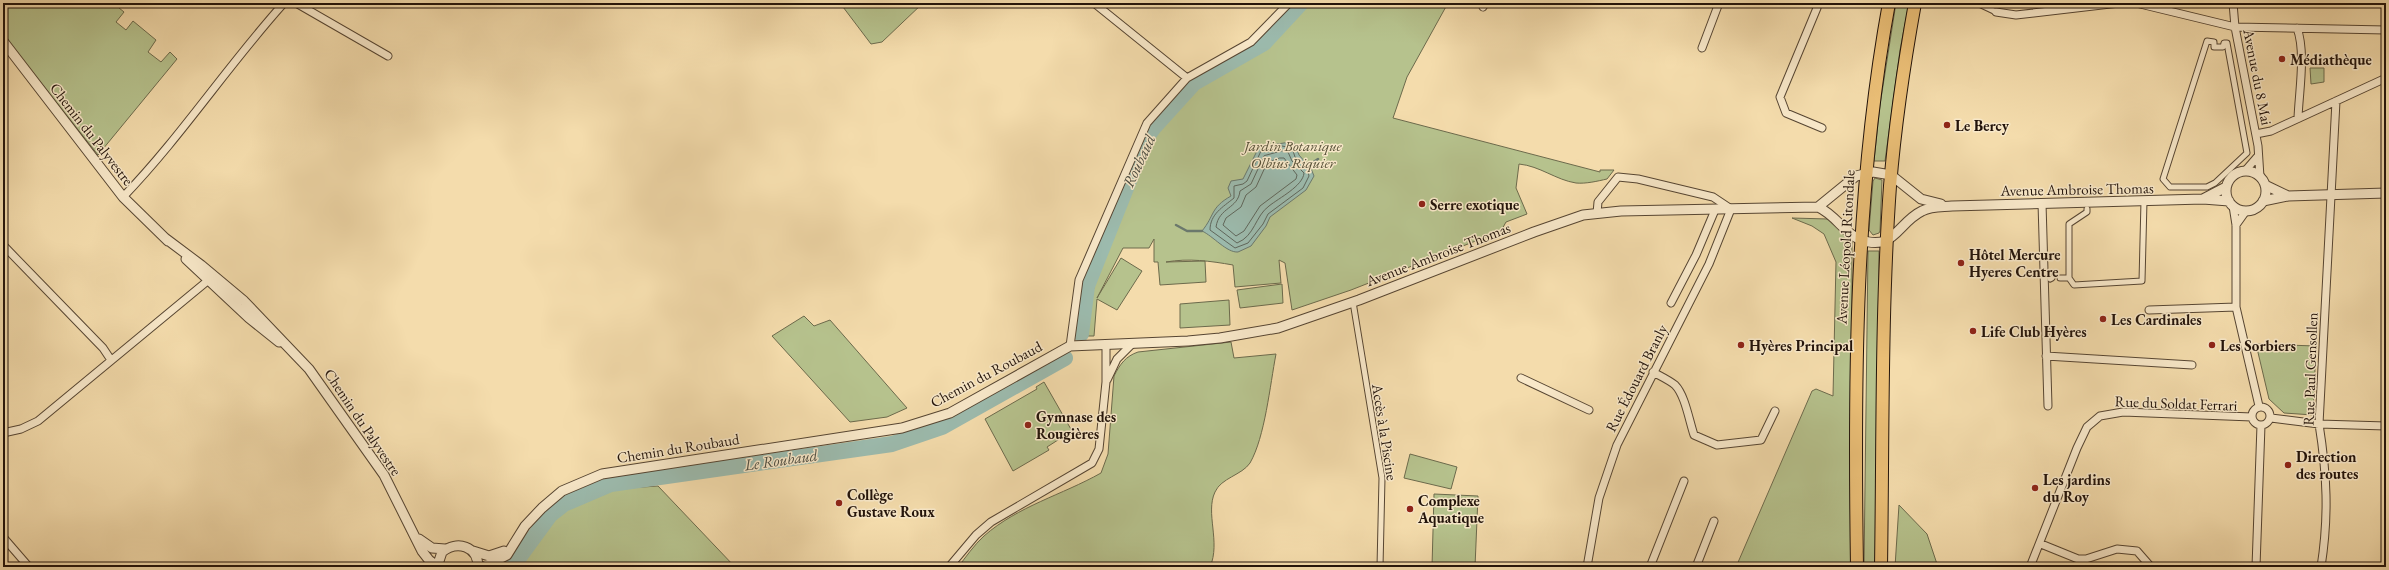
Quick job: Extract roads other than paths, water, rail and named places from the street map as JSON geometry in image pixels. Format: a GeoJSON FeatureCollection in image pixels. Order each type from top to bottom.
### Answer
{"type":"FeatureCollection","features":[{"type":"Feature","properties":{"kind":"highway","name":"Avenue Léopold Ritondale"},"geometry":{"type":"LineString","coordinates":[[1857,567],[1857,325],[1861,240],[1865,173],[1875,86],[1889,3]]}},
{"type":"Feature","properties":{"kind":"highway"},"geometry":{"type":"LineString","coordinates":[[1881,567],[1887,241],[1891,175],[1904,61],[1915,3]]}},
{"type":"Feature","properties":{"kind":"street"},"geometry":{"type":"LineString","coordinates":[[123,197],[161,154],[255,35],[284,3]]}},
{"type":"Feature","properties":{"kind":"street"},"geometry":{"type":"LineString","coordinates":[[296,3],[388,56]]}},
{"type":"Feature","properties":{"kind":"street"},"geometry":{"type":"LineString","coordinates":[[1094,3],[1187,78]]}},
{"type":"Feature","properties":{"kind":"street"},"geometry":{"type":"LineString","coordinates":[[1070,346],[1079,280],[1140,134],[1153,113],[1187,78],[1251,42],[1289,3]]}},
{"type":"Feature","properties":{"kind":"street"},"geometry":{"type":"LineString","coordinates":[[1702,48],[1719,3]]}},
{"type":"Feature","properties":{"kind":"street"},"geometry":{"type":"LineString","coordinates":[[1814,3],[1817,8],[1780,97],[1786,113],[1822,128]]}},
{"type":"Feature","properties":{"kind":"street"},"geometry":{"type":"LineString","coordinates":[[1977,3],[1996,12],[2016,15],[2119,3]]}},
{"type":"Feature","properties":{"kind":"street"},"geometry":{"type":"LineString","coordinates":[[2136,3],[2235,27],[2386,30]]}},
{"type":"Feature","properties":{"kind":"street","name":"Avenue du 8 Mai"},"geometry":{"type":"LineString","coordinates":[[2233,3],[2235,27],[2256,134],[2260,177]]}},
{"type":"Feature","properties":{"kind":"street"},"geometry":{"type":"LineString","coordinates":[[2297,28],[2300,35],[2298,118]]}},
{"type":"Feature","properties":{"kind":"street","name":"Chemin du Palyvestre"},"geometry":{"type":"LineString","coordinates":[[3,41],[123,197],[165,238],[211,278],[249,318],[295,353],[309,369],[375,460],[426,557],[437,566]]}},
{"type":"Feature","properties":{"kind":"street"},"geometry":{"type":"LineString","coordinates":[[2207,41],[2214,42],[2214,47],[2223,47],[2224,43],[2227,43],[2247,153],[2215,183],[2206,187],[2170,187],[2164,179],[2207,41]]}},
{"type":"Feature","properties":{"kind":"street"},"geometry":{"type":"LineString","coordinates":[[2256,134],[2271,131],[2386,78]]}},
{"type":"Feature","properties":{"kind":"street","name":"Rue Paul Gensollen"},"geometry":{"type":"LineString","coordinates":[[2321,567],[2328,499],[2326,464],[2319,424],[2336,101]]}},
{"type":"Feature","properties":{"kind":"street"},"geometry":{"type":"LineString","coordinates":[[2258,156],[2245,171],[2235,174],[2226,187],[2236,225],[2236,307],[2259,406]]}},
{"type":"Feature","properties":{"kind":"street"},"geometry":{"type":"LineString","coordinates":[[2236,225],[2246,211],[2256,208],[2263,201],[2266,194],[2265,185],[2260,177],[2245,171]]}},
{"type":"Feature","properties":{"kind":"street"},"geometry":{"type":"LineString","coordinates":[[1887,241],[1861,240],[1854,236],[1835,216],[1818,207],[1856,176],[1865,173],[1891,175]]}},
{"type":"Feature","properties":{"kind":"street","name":"Avenue Ambroise Thomas"},"geometry":{"type":"LineString","coordinates":[[1891,175],[1921,199],[1952,206]]}},
{"type":"Feature","properties":{"kind":"street"},"geometry":{"type":"LineString","coordinates":[[1597,213],[1598,202],[1618,177],[1638,179],[1714,197],[1731,210]]}},
{"type":"Feature","properties":{"kind":"street"},"geometry":{"type":"LineString","coordinates":[[2265,185],[2288,196]]}},
{"type":"Feature","properties":{"kind":"street","name":"Avenue Ambroise Thomas"},"geometry":{"type":"LineString","coordinates":[[2203,199],[2226,187]]}},
{"type":"Feature","properties":{"kind":"street"},"geometry":{"type":"LineString","coordinates":[[2263,201],[2288,196],[2386,193]]}},
{"type":"Feature","properties":{"kind":"street","name":"Avenue Ambroise Thomas"},"geometry":{"type":"LineString","coordinates":[[1887,241],[1921,211],[1952,206],[2203,199],[2231,204]]}},
{"type":"Feature","properties":{"kind":"street"},"geometry":{"type":"LineString","coordinates":[[2087,209],[2087,212],[2069,224],[2069,278],[2074,285],[2140,281],[2144,201]]}},
{"type":"Feature","properties":{"kind":"street"},"geometry":{"type":"LineString","coordinates":[[2042,203],[2048,406]]}},
{"type":"Feature","properties":{"kind":"street"},"geometry":{"type":"LineString","coordinates":[[2231,204],[2246,211]]}},
{"type":"Feature","properties":{"kind":"street","name":"Avenue Ambroise Thomas"},"geometry":{"type":"LineString","coordinates":[[1070,346],[1132,344],[1220,338],[1250,334],[1296,323],[1567,219],[1597,213],[1818,207]]}},
{"type":"Feature","properties":{"kind":"street"},"geometry":{"type":"LineString","coordinates":[[1671,303],[1696,255],[1715,210]]}},
{"type":"Feature","properties":{"kind":"street","name":"Rue Édouard Branly"},"geometry":{"type":"LineString","coordinates":[[1587,567],[1599,498],[1617,445],[1709,264],[1731,210]]}},
{"type":"Feature","properties":{"kind":"street"},"geometry":{"type":"LineString","coordinates":[[3,245],[103,348],[111,360]]}},
{"type":"Feature","properties":{"kind":"street"},"geometry":{"type":"LineString","coordinates":[[3,433],[21,429],[38,421],[211,278]]}},
{"type":"Feature","properties":{"kind":"street"},"geometry":{"type":"LineString","coordinates":[[2060,278],[2069,278]]}},
{"type":"Feature","properties":{"kind":"street","name":"Accès à la Piscine"},"geometry":{"type":"LineString","coordinates":[[1353,302],[1382,478],[1380,567]]}},
{"type":"Feature","properties":{"kind":"street"},"geometry":{"type":"LineString","coordinates":[[2149,310],[2236,307]]}},
{"type":"Feature","properties":{"kind":"street"},"geometry":{"type":"LineString","coordinates":[[1110,344],[1117,359]]}},
{"type":"Feature","properties":{"kind":"street"},"geometry":{"type":"LineString","coordinates":[[949,567],[976,535],[991,522],[1092,463],[1099,450],[1110,344]]}},
{"type":"Feature","properties":{"kind":"street"},"geometry":{"type":"LineString","coordinates":[[1106,382],[1117,359],[1132,344]]}},
{"type":"Feature","properties":{"kind":"street","name":"Chemin du Roubaud"},"geometry":{"type":"LineString","coordinates":[[472,551],[484,556],[498,554],[516,539],[542,508],[562,491],[582,481],[625,470],[902,428],[950,413],[1070,346]]}},
{"type":"Feature","properties":{"kind":"street"},"geometry":{"type":"LineString","coordinates":[[2046,356],[2192,365]]}},
{"type":"Feature","properties":{"kind":"street"},"geometry":{"type":"LineString","coordinates":[[1653,372],[1675,385],[1684,396],[1686,414],[1694,435],[1717,444],[1761,440],[1775,410]]}},
{"type":"Feature","properties":{"kind":"street"},"geometry":{"type":"LineString","coordinates":[[1521,378],[1589,410]]}},
{"type":"Feature","properties":{"kind":"street"},"geometry":{"type":"LineString","coordinates":[[2259,406],[2268,409],[2271,418]]}},
{"type":"Feature","properties":{"kind":"street"},"geometry":{"type":"LineString","coordinates":[[2259,406],[2253,410],[2252,417],[2255,423],[2262,425],[2267,423],[2271,418]]}},
{"type":"Feature","properties":{"kind":"street","name":"Rue du Soldat Ferrari"},"geometry":{"type":"LineString","coordinates":[[2030,567],[2041,544],[2077,448],[2087,427],[2100,416],[2123,412],[2252,417]]}},
{"type":"Feature","properties":{"kind":"street"},"geometry":{"type":"LineString","coordinates":[[2271,418],[2319,424],[2386,426]]}},
{"type":"Feature","properties":{"kind":"street"},"geometry":{"type":"LineString","coordinates":[[2256,567],[2262,425]]}},
{"type":"Feature","properties":{"kind":"street"},"geometry":{"type":"LineString","coordinates":[[1650,567],[1684,481]]}},
{"type":"Feature","properties":{"kind":"street"},"geometry":{"type":"LineString","coordinates":[[1696,567],[1714,521]]}},
{"type":"Feature","properties":{"kind":"street","name":"Chemin du Palyvestre"},"geometry":{"type":"LineString","coordinates":[[413,532],[426,546],[445,549],[460,545],[472,551]]}},
{"type":"Feature","properties":{"kind":"street"},"geometry":{"type":"LineString","coordinates":[[3,537],[29,567]]}},
{"type":"Feature","properties":{"kind":"street","name":"Chemin du Roubaud"},"geometry":{"type":"LineString","coordinates":[[483,567],[507,555],[516,539]]}},
{"type":"Feature","properties":{"kind":"street"},"geometry":{"type":"LineString","coordinates":[[2041,544],[2078,559],[2086,559],[2117,549],[2137,551],[2151,567]]}},
{"type":"Feature","properties":{"kind":"street"},"geometry":{"type":"LineString","coordinates":[[437,566],[438,557],[445,549]]}},
{"type":"Feature","properties":{"kind":"street"},"geometry":{"type":"LineString","coordinates":[[472,551],[476,556],[478,567]]}},
{"type":"Feature","properties":{"kind":"water"},"geometry":{"type":"Polygon","coordinates":[[[1290,142],[1295,144],[1299,155],[1306,163],[1311,162],[1313,165],[1310,166],[1314,176],[1306,190],[1270,217],[1266,226],[1251,246],[1238,252],[1234,252],[1202,231],[1219,204],[1231,196],[1228,188],[1231,181],[1243,179],[1259,147],[1290,142]]]}},
{"type":"Feature","properties":{"kind":"waterway","name":"Roubaud"},"geometry":{"type":"LineString","coordinates":[[1081,334],[1087,286],[1146,138],[1154,127],[1194,83],[1264,43],[1301,3]]}},
{"type":"Feature","properties":{"kind":"waterway"},"geometry":{"type":"LineString","coordinates":[[1312,163],[1318,159]]}},
{"type":"Feature","properties":{"kind":"waterway"},"geometry":{"type":"LineString","coordinates":[[1176,225],[1187,231],[1202,231]]}},
{"type":"Feature","properties":{"kind":"waterway","name":"Le Roubaud"},"geometry":{"type":"LineString","coordinates":[[512,567],[550,515],[564,504],[611,484],[892,444],[942,427],[1065,358]]}},
{"type":"Feature","properties":{"kind":"place","name":"Médiathèque"},"geometry":{"type":"Point","coordinates":[2282,59]}},
{"type":"Feature","properties":{"kind":"place","name":"Le Bercy"},"geometry":{"type":"Point","coordinates":[1947,125]}},
{"type":"Feature","properties":{"kind":"place","name":"Serre exotique"},"geometry":{"type":"Point","coordinates":[1422,204]}},
{"type":"Feature","properties":{"kind":"place","name":"Hôtel Mercure Hyeres Centre"},"geometry":{"type":"Point","coordinates":[1961,263]}},
{"type":"Feature","properties":{"kind":"place","name":"Les Cardinales"},"geometry":{"type":"Point","coordinates":[2103,319]}},
{"type":"Feature","properties":{"kind":"place","name":"Life Club Hyères"},"geometry":{"type":"Point","coordinates":[1973,331]}},
{"type":"Feature","properties":{"kind":"place","name":"Hyères Principal"},"geometry":{"type":"Point","coordinates":[1741,345]}},
{"type":"Feature","properties":{"kind":"place","name":"Les Sorbiers"},"geometry":{"type":"Point","coordinates":[2212,345]}},
{"type":"Feature","properties":{"kind":"place","name":"Gymnase des Rougières"},"geometry":{"type":"Point","coordinates":[1028,425]}},
{"type":"Feature","properties":{"kind":"place","name":"Direction des routes"},"geometry":{"type":"Point","coordinates":[2288,465]}},
{"type":"Feature","properties":{"kind":"place","name":"Les jardins du Roy"},"geometry":{"type":"Point","coordinates":[2035,488]}},
{"type":"Feature","properties":{"kind":"place","name":"Collège Gustave Roux"},"geometry":{"type":"Point","coordinates":[839,503]}},
{"type":"Feature","properties":{"kind":"place","name":"Complexe Aquatique"},"geometry":{"type":"Point","coordinates":[1410,509]}},
{"type":"Feature","properties":{"kind":"park label","name":"Jardin Botanique Olbius Riquier"},"geometry":{"type":"Point","coordinates":[1293,154]}}]}
